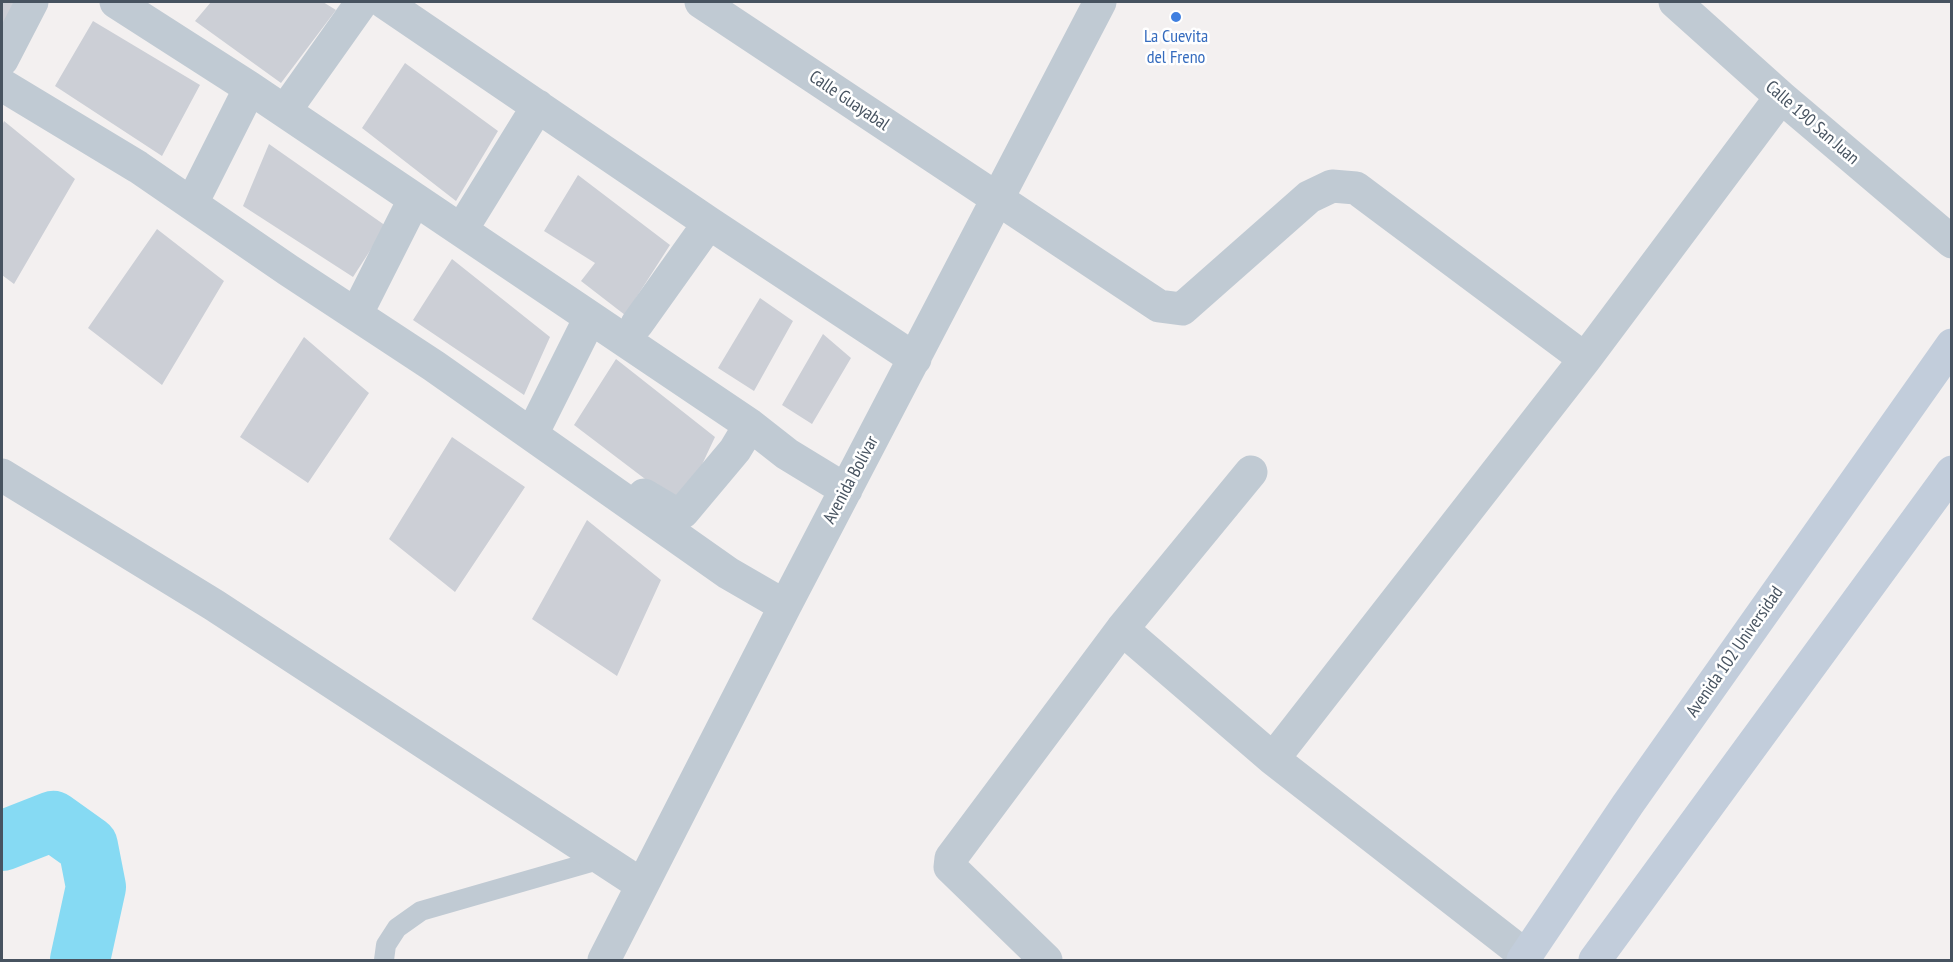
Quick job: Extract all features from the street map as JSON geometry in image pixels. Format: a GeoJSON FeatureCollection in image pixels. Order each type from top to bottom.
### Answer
{"type":"FeatureCollection","features":[{"type":"Feature","properties":{"kind":"main road","name":"Avenida 102 Universidad"},"geometry":{"type":"LineString","coordinates":[[1524,958],[1628,804],[1952,345]]}},
{"type":"Feature","properties":{"kind":"main road"},"geometry":{"type":"LineString","coordinates":[[1595,960],[1952,472]]}},
{"type":"Feature","properties":{"kind":"street"},"geometry":{"type":"LineString","coordinates":[[2,60],[32,2]]}},
{"type":"Feature","properties":{"kind":"street"},"geometry":{"type":"LineString","coordinates":[[116,2],[250,88],[750,425],[787,454],[850,481]]}},
{"type":"Feature","properties":{"kind":"street"},"geometry":{"type":"LineString","coordinates":[[152,2],[421,187],[637,324],[850,481]]}},
{"type":"Feature","properties":{"kind":"street"},"geometry":{"type":"LineString","coordinates":[[294,98],[362,2]]}},
{"type":"Feature","properties":{"kind":"street"},"geometry":{"type":"LineString","coordinates":[[384,2],[709,223],[915,359]]}},
{"type":"Feature","properties":{"kind":"street","name":"Calle Guayabal"},"geometry":{"type":"LineString","coordinates":[[701,2],[1159,306],[1182,309],[1309,197],[1332,186],[1356,188],[1585,359]]}},
{"type":"Feature","properties":{"kind":"street","name":"Avenida Bolívar"},"geometry":{"type":"LineString","coordinates":[[612,957],[642,885],[784,606],[1100,2]]}},
{"type":"Feature","properties":{"kind":"street","name":"Calle 190 San Juan"},"geometry":{"type":"LineString","coordinates":[[1675,2],[1781,97],[1952,242]]}},
{"type":"Feature","properties":{"kind":"street"},"geometry":{"type":"LineString","coordinates":[[2,65],[362,303],[621,481],[672,511],[683,512],[735,450],[750,425]]}},
{"type":"Feature","properties":{"kind":"street"},"geometry":{"type":"LineString","coordinates":[[2,85],[138,167],[434,366],[728,573],[784,606]]}},
{"type":"Feature","properties":{"kind":"street"},"geometry":{"type":"LineString","coordinates":[[196,193],[250,88]]}},
{"type":"Feature","properties":{"kind":"street"},"geometry":{"type":"LineString","coordinates":[[1273,759],[1585,359],[1781,97]]}},
{"type":"Feature","properties":{"kind":"street"},"geometry":{"type":"LineString","coordinates":[[470,216],[538,106]]}},
{"type":"Feature","properties":{"kind":"street"},"geometry":{"type":"LineString","coordinates":[[362,303],[414,200]]}},
{"type":"Feature","properties":{"kind":"street"},"geometry":{"type":"LineString","coordinates":[[637,324],[709,223]]}},
{"type":"Feature","properties":{"kind":"street"},"geometry":{"type":"LineString","coordinates":[[538,422],[590,318]]}},
{"type":"Feature","properties":{"kind":"street"},"geometry":{"type":"LineString","coordinates":[[1046,960],[950,867],[950,861],[1122,629],[1251,472]]}},
{"type":"Feature","properties":{"kind":"street"},"geometry":{"type":"LineString","coordinates":[[2,475],[214,605],[642,885]]}},
{"type":"Feature","properties":{"kind":"street"},"geometry":{"type":"LineString","coordinates":[[1122,629],[1273,759],[1524,958]]}},
{"type":"Feature","properties":{"kind":"lane"},"geometry":{"type":"LineString","coordinates":[[384,960],[386,945],[397,928],[421,911],[602,859]]}},
{"type":"Feature","properties":{"kind":"building"},"geometry":{"type":"Polygon","coordinates":[[[2,2],[14,2],[2,26],[2,2]]]}},
{"type":"Feature","properties":{"kind":"building"},"geometry":{"type":"Polygon","coordinates":[[[211,2],[323,2],[336,10],[281,83],[195,21],[211,2]]]}},
{"type":"Feature","properties":{"kind":"building"},"geometry":{"type":"Polygon","coordinates":[[[93,21],[200,85],[162,156],[55,86],[93,21]]]}},
{"type":"Feature","properties":{"kind":"building"},"geometry":{"type":"Polygon","coordinates":[[[405,63],[498,131],[456,201],[362,128],[405,63]]]}},
{"type":"Feature","properties":{"kind":"building"},"geometry":{"type":"Polygon","coordinates":[[[4,121],[75,179],[14,284],[2,275],[2,126],[4,121]]]}},
{"type":"Feature","properties":{"kind":"building"},"geometry":{"type":"Polygon","coordinates":[[[269,144],[386,226],[353,277],[243,206],[269,144]]]}},
{"type":"Feature","properties":{"kind":"building"},"geometry":{"type":"Polygon","coordinates":[[[578,175],[670,245],[625,315],[581,281],[595,263],[544,231],[578,175]]]}},
{"type":"Feature","properties":{"kind":"building"},"geometry":{"type":"Polygon","coordinates":[[[157,229],[224,281],[162,385],[88,328],[157,229]]]}},
{"type":"Feature","properties":{"kind":"building"},"geometry":{"type":"Polygon","coordinates":[[[452,259],[550,337],[524,395],[413,320],[452,259]]]}},
{"type":"Feature","properties":{"kind":"building"},"geometry":{"type":"Polygon","coordinates":[[[760,298],[793,321],[754,391],[718,368],[760,298]]]}},
{"type":"Feature","properties":{"kind":"building"},"geometry":{"type":"Polygon","coordinates":[[[823,334],[851,358],[812,424],[782,405],[823,334]]]}},
{"type":"Feature","properties":{"kind":"building"},"geometry":{"type":"Polygon","coordinates":[[[304,337],[369,393],[308,483],[240,437],[304,337]]]}},
{"type":"Feature","properties":{"kind":"building"},"geometry":{"type":"Polygon","coordinates":[[[616,359],[715,437],[682,507],[574,425],[616,359]]]}},
{"type":"Feature","properties":{"kind":"building"},"geometry":{"type":"Polygon","coordinates":[[[452,437],[525,487],[455,592],[389,539],[452,437]]]}},
{"type":"Feature","properties":{"kind":"building"},"geometry":{"type":"Polygon","coordinates":[[[587,520],[661,580],[617,676],[532,619],[587,520]]]}},
{"type":"Feature","properties":{"kind":"waterway"},"geometry":{"type":"LineString","coordinates":[[2,841],[53,821],[88,846],[96,887],[80,960]]}},
{"type":"Feature","properties":{"kind":"place","name":"La Cuevita del Freno"},"geometry":{"type":"Point","coordinates":[1176,17]}}]}
